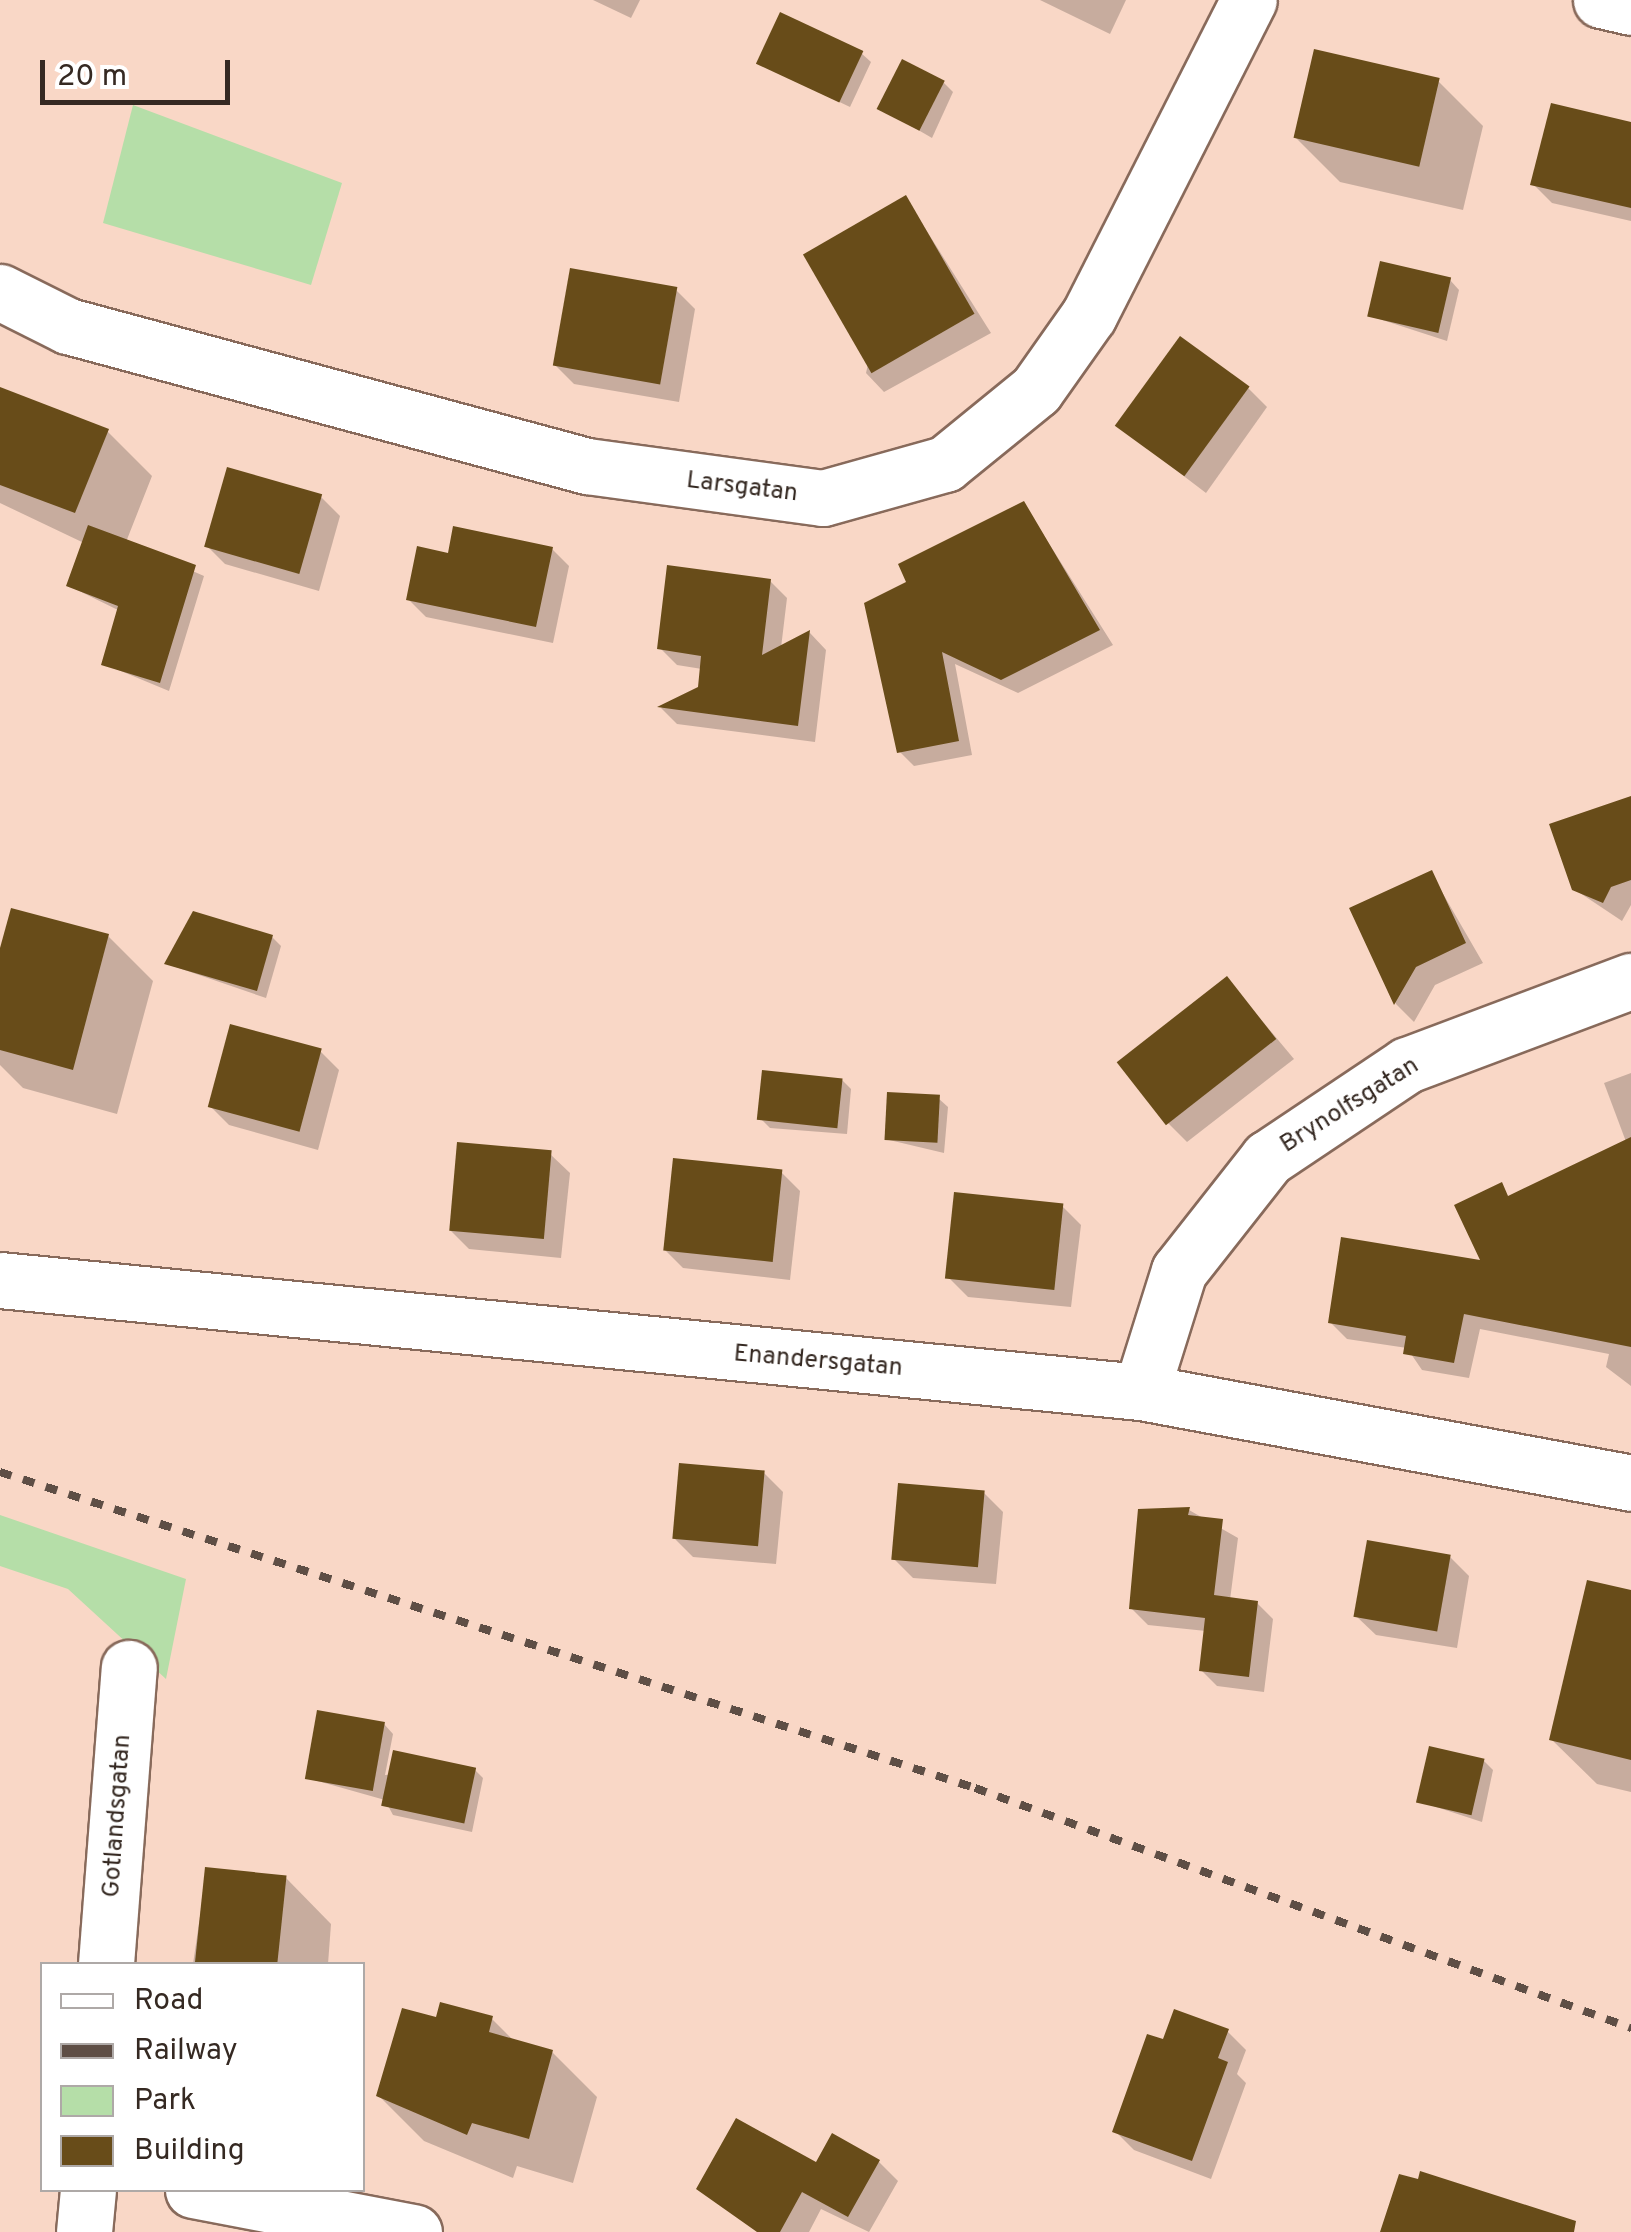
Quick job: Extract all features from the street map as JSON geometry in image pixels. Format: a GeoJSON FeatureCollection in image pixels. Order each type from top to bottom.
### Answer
{"type":"FeatureCollection","features":[{"type":"Feature","properties":{"kind":"street","name":"Larsgatan"},"geometry":{"type":"LineString","coordinates":[[0,292],[68,326],[587,466],[823,498],[945,464],[1036,390],[1089,315],[1250,0]]}},
{"type":"Feature","properties":{"kind":"street"},"geometry":{"type":"LineString","coordinates":[[1601,0],[1631,7]]}},
{"type":"Feature","properties":{"kind":"street","name":"Brynolfsgatan"},"geometry":{"type":"LineString","coordinates":[[1141,1392],[1179,1271],[1268,1158],[1407,1065],[1631,981]]}},
{"type":"Feature","properties":{"kind":"street","name":"Enandersgatan"},"geometry":{"type":"LineString","coordinates":[[0,1280],[1141,1392],[1631,1483]]}},
{"type":"Feature","properties":{"kind":"street","name":"Gotlandsgatan"},"geometry":{"type":"LineString","coordinates":[[106,1962],[129,1668]]}},
{"type":"Feature","properties":{"kind":"street"},"geometry":{"type":"LineString","coordinates":[[84,2232],[88,2192]]}},
{"type":"Feature","properties":{"kind":"street"},"geometry":{"type":"LineString","coordinates":[[204,2192],[414,2232]]}},
{"type":"Feature","properties":{"kind":"green space"},"geometry":{"type":"Polygon","coordinates":[[[133,105],[342,183],[311,285],[103,223],[133,105]]]}},
{"type":"Feature","properties":{"kind":"green space"},"geometry":{"type":"Polygon","coordinates":[[[0,1515],[186,1579],[166,1679],[68,1589],[0,1566],[0,1515]]]}},
{"type":"Feature","properties":{"kind":"building"},"geometry":{"type":"Polygon","coordinates":[[[780,12],[863,51],[839,103],[756,64],[780,12]]]}},
{"type":"Feature","properties":{"kind":"building"},"geometry":{"type":"Polygon","coordinates":[[[1314,49],[1440,78],[1419,167],[1294,138],[1314,49]]]}},
{"type":"Feature","properties":{"kind":"building"},"geometry":{"type":"Polygon","coordinates":[[[902,59],[945,81],[919,131],[877,109],[902,59]]]}},
{"type":"Feature","properties":{"kind":"building"},"geometry":{"type":"Polygon","coordinates":[[[1551,103],[1631,122],[1631,208],[1530,185],[1551,103]]]}},
{"type":"Feature","properties":{"kind":"building"},"geometry":{"type":"Polygon","coordinates":[[[906,195],[974,314],[871,373],[803,254],[906,195]]]}},
{"type":"Feature","properties":{"kind":"building"},"geometry":{"type":"Polygon","coordinates":[[[1380,261],[1451,277],[1438,333],[1367,317],[1380,261]]]}},
{"type":"Feature","properties":{"kind":"building"},"geometry":{"type":"Polygon","coordinates":[[[570,268],[677,287],[660,384],[553,365],[570,268]]]}},
{"type":"Feature","properties":{"kind":"building"},"geometry":{"type":"Polygon","coordinates":[[[1180,336],[1250,387],[1184,476],[1115,426],[1180,336]]]}},
{"type":"Feature","properties":{"kind":"building"},"geometry":{"type":"Polygon","coordinates":[[[0,387],[109,429],[75,513],[0,485],[0,387]]]}},
{"type":"Feature","properties":{"kind":"building"},"geometry":{"type":"Polygon","coordinates":[[[227,467],[322,494],[299,574],[204,547],[227,467]]]}},
{"type":"Feature","properties":{"kind":"building"},"geometry":{"type":"Polygon","coordinates":[[[1024,501],[1100,630],[1001,680],[942,652],[959,741],[897,753],[864,603],[906,582],[898,564],[1024,501]]]}},
{"type":"Feature","properties":{"kind":"building"},"geometry":{"type":"Polygon","coordinates":[[[88,525],[196,565],[160,683],[101,665],[118,606],[66,586],[88,525]]]}},
{"type":"Feature","properties":{"kind":"building"},"geometry":{"type":"Polygon","coordinates":[[[453,526],[553,547],[536,627],[406,600],[417,546],[448,553],[453,526]]]}},
{"type":"Feature","properties":{"kind":"building"},"geometry":{"type":"Polygon","coordinates":[[[667,565],[771,579],[762,655],[810,630],[798,726],[657,707],[698,687],[701,656],[657,649],[667,565]]]}},
{"type":"Feature","properties":{"kind":"building"},"geometry":{"type":"Polygon","coordinates":[[[1631,796],[1631,880],[1611,887],[1603,903],[1572,890],[1549,824],[1631,796]]]}},
{"type":"Feature","properties":{"kind":"building"},"geometry":{"type":"Polygon","coordinates":[[[1432,870],[1466,943],[1416,967],[1394,1005],[1349,908],[1432,870]]]}},
{"type":"Feature","properties":{"kind":"building"},"geometry":{"type":"Polygon","coordinates":[[[11,908],[109,934],[73,1070],[0,1050],[0,948],[11,908]]]}},
{"type":"Feature","properties":{"kind":"building"},"geometry":{"type":"Polygon","coordinates":[[[193,911],[273,935],[257,991],[164,964],[193,911]]]}},
{"type":"Feature","properties":{"kind":"building"},"geometry":{"type":"Polygon","coordinates":[[[1227,976],[1276,1039],[1166,1125],[1117,1062],[1227,976]]]}},
{"type":"Feature","properties":{"kind":"building"},"geometry":{"type":"Polygon","coordinates":[[[230,1024],[322,1049],[300,1132],[208,1107],[230,1024]]]}},
{"type":"Feature","properties":{"kind":"building"},"geometry":{"type":"Polygon","coordinates":[[[762,1070],[843,1078],[837,1128],[757,1120],[762,1070]]]}},
{"type":"Feature","properties":{"kind":"building"},"geometry":{"type":"Polygon","coordinates":[[[887,1092],[940,1095],[937,1143],[884,1140],[887,1092]]]}},
{"type":"Feature","properties":{"kind":"building"},"geometry":{"type":"Polygon","coordinates":[[[1631,1137],[1631,1347],[1464,1314],[1454,1363],[1403,1354],[1406,1336],[1328,1323],[1341,1237],[1480,1260],[1454,1205],[1502,1182],[1508,1196],[1631,1137]]]}},
{"type":"Feature","properties":{"kind":"building"},"geometry":{"type":"Polygon","coordinates":[[[457,1142],[552,1150],[544,1239],[449,1231],[457,1142]]]}},
{"type":"Feature","properties":{"kind":"building"},"geometry":{"type":"Polygon","coordinates":[[[673,1158],[782,1169],[773,1262],[663,1250],[673,1158]]]}},
{"type":"Feature","properties":{"kind":"building"},"geometry":{"type":"Polygon","coordinates":[[[954,1192],[1063,1203],[1054,1290],[945,1279],[954,1192]]]}},
{"type":"Feature","properties":{"kind":"building"},"geometry":{"type":"Polygon","coordinates":[[[679,1463],[765,1470],[758,1546],[672,1539],[679,1463]]]}},
{"type":"Feature","properties":{"kind":"building"},"geometry":{"type":"Polygon","coordinates":[[[898,1483],[985,1491],[978,1567],[891,1560],[898,1483]]]}},
{"type":"Feature","properties":{"kind":"building"},"geometry":{"type":"Polygon","coordinates":[[[1190,1507],[1188,1515],[1223,1519],[1214,1595],[1258,1601],[1249,1677],[1199,1671],[1205,1618],[1129,1609],[1138,1509],[1190,1507]]]}},
{"type":"Feature","properties":{"kind":"building"},"geometry":{"type":"Polygon","coordinates":[[[1367,1540],[1451,1555],[1437,1632],[1353,1617],[1367,1540]]]}},
{"type":"Feature","properties":{"kind":"building"},"geometry":{"type":"Polygon","coordinates":[[[1587,1580],[1631,1590],[1631,1760],[1549,1740],[1587,1580]]]}},
{"type":"Feature","properties":{"kind":"building"},"geometry":{"type":"Polygon","coordinates":[[[317,1710],[385,1722],[373,1791],[305,1779],[317,1710]]]}},
{"type":"Feature","properties":{"kind":"building"},"geometry":{"type":"Polygon","coordinates":[[[1429,1746],[1485,1759],[1471,1815],[1416,1803],[1429,1746]]]}},
{"type":"Feature","properties":{"kind":"building"},"geometry":{"type":"Polygon","coordinates":[[[393,1750],[476,1768],[464,1823],[381,1806],[393,1750]]]}},
{"type":"Feature","properties":{"kind":"building"},"geometry":{"type":"Polygon","coordinates":[[[205,1867],[287,1876],[277,1962],[195,1962],[205,1867]]]}},
{"type":"Feature","properties":{"kind":"building"},"geometry":{"type":"Polygon","coordinates":[[[440,2002],[493,2016],[489,2032],[553,2050],[529,2139],[472,2123],[467,2135],[376,2096],[402,2008],[436,2017],[440,2002]]]}},
{"type":"Feature","properties":{"kind":"building"},"geometry":{"type":"Polygon","coordinates":[[[1174,2009],[1229,2029],[1218,2058],[1228,2062],[1192,2161],[1112,2132],[1147,2034],[1163,2039],[1174,2009]]]}},
{"type":"Feature","properties":{"kind":"building"},"geometry":{"type":"Polygon","coordinates":[[[736,2118],[816,2162],[832,2133],[880,2160],[848,2217],[802,2192],[780,2232],[757,2232],[696,2189],[736,2118]]]}},
{"type":"Feature","properties":{"kind":"building"},"geometry":{"type":"Polygon","coordinates":[[[1420,2171],[1576,2221],[1574,2232],[1380,2232],[1399,2174],[1418,2179],[1420,2171]]]}},
{"type":"Feature","properties":{"kind":"railway"},"geometry":{"type":"LineString","coordinates":[[0,1472],[975,1788],[1631,2028]]}}]}
